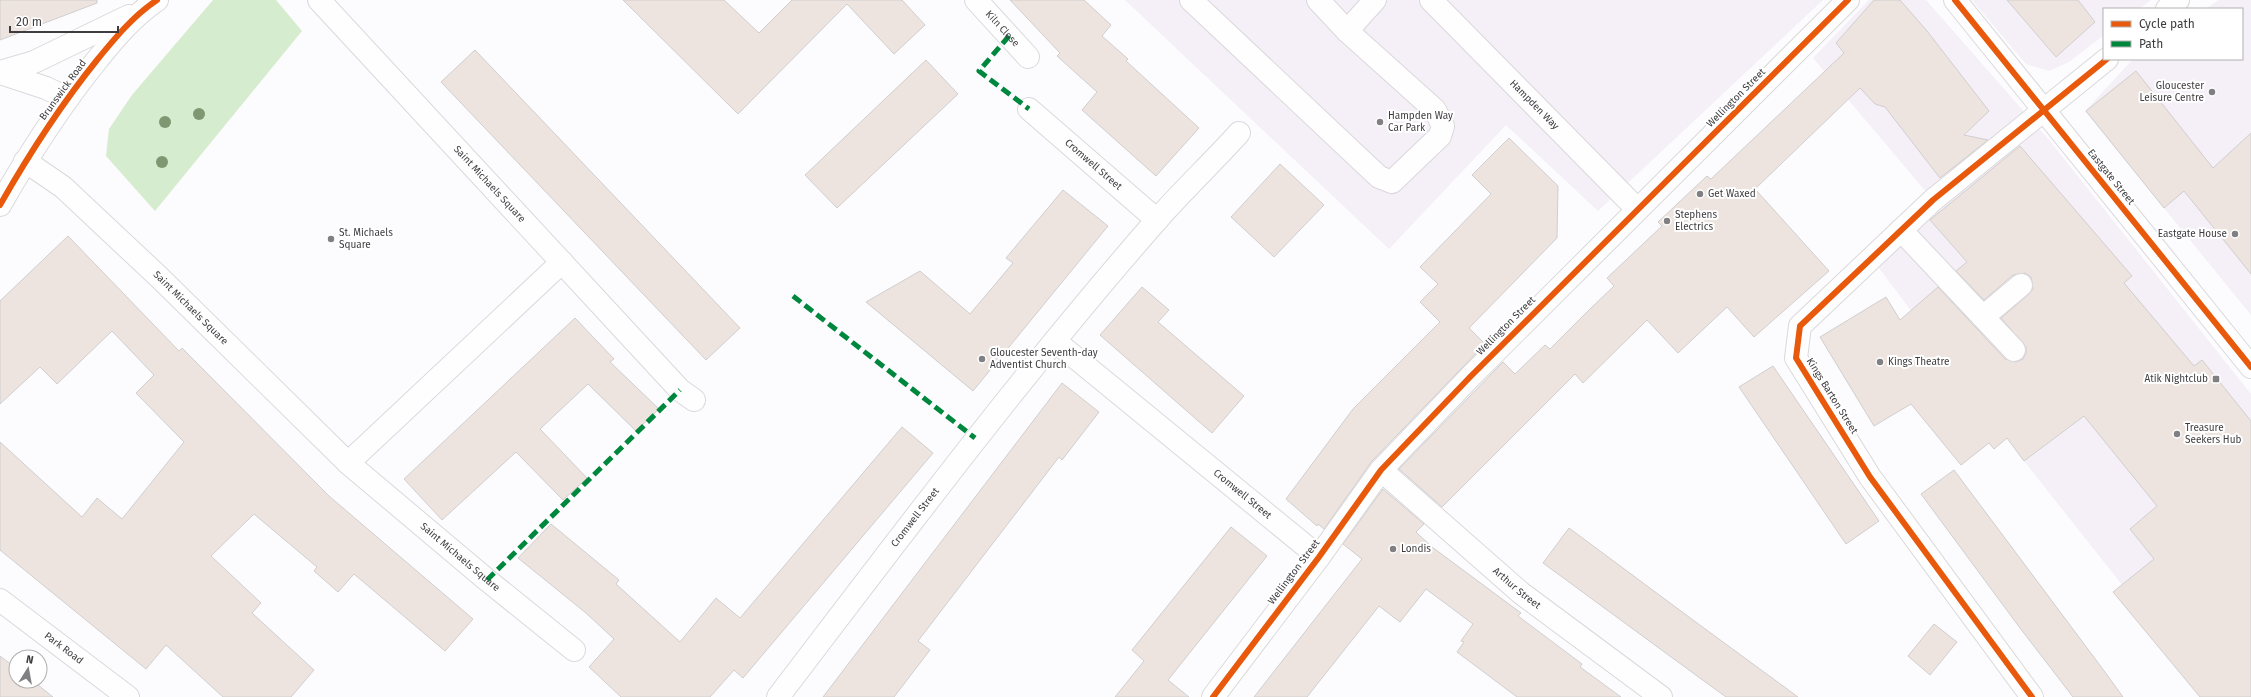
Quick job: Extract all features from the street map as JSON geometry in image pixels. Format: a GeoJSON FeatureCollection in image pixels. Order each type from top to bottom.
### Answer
{"type":"FeatureCollection","features":[{"type":"Feature","properties":{"kind":"street","name":"Saint Michaels Square"},"geometry":{"type":"LineString","coordinates":[[319,0],[680,390],[694,400]]}},
{"type":"Feature","properties":{"kind":"street","name":"Kiln Close"},"geometry":{"type":"LineString","coordinates":[[976,0],[1028,57]]}},
{"type":"Feature","properties":{"kind":"street"},"geometry":{"type":"LineString","coordinates":[[1191,0],[1379,177],[1392,182],[1440,136],[1443,126],[1435,110],[1347,30],[1318,0]]}},
{"type":"Feature","properties":{"kind":"street"},"geometry":{"type":"LineString","coordinates":[[1347,30],[1375,0]]}},
{"type":"Feature","properties":{"kind":"street","name":"Hampden Way"},"geometry":{"type":"LineString","coordinates":[[1431,0],[1637,209]]}},
{"type":"Feature","properties":{"kind":"street","name":"Wellington Street"},"geometry":{"type":"LineString","coordinates":[[1213,697],[1319,557],[1381,470],[1637,209],[1848,0]]}},
{"type":"Feature","properties":{"kind":"street","name":"Eastgate Street"},"geometry":{"type":"LineString","coordinates":[[1955,0],[2251,367]]}},
{"type":"Feature","properties":{"kind":"street"},"geometry":{"type":"LineString","coordinates":[[2168,8],[2178,0]]}},
{"type":"Feature","properties":{"kind":"street"},"geometry":{"type":"LineString","coordinates":[[0,72],[34,62],[151,4]]}},
{"type":"Feature","properties":{"kind":"street","name":"Brunswick Road"},"geometry":{"type":"LineString","coordinates":[[0,205],[25,162],[67,98],[120,31],[151,4]]}},
{"type":"Feature","properties":{"kind":"street","name":"Kings Barton Street"},"geometry":{"type":"LineString","coordinates":[[2032,697],[1870,477],[1796,358],[1800,326],[1933,200],[2106,60]]}},
{"type":"Feature","properties":{"kind":"street"},"geometry":{"type":"LineString","coordinates":[[0,72],[46,88],[67,98]]}},
{"type":"Feature","properties":{"kind":"street","name":"Cromwell Street"},"geometry":{"type":"LineString","coordinates":[[1029,109],[1157,220]]}},
{"type":"Feature","properties":{"kind":"street","name":"Cromwell Street"},"geometry":{"type":"LineString","coordinates":[[778,697],[976,438],[1055,341],[1157,220],[1239,134]]}},
{"type":"Feature","properties":{"kind":"street","name":"Saint Michaels Square"},"geometry":{"type":"LineString","coordinates":[[25,162],[63,187],[161,279],[348,463],[487,580],[574,650]]}},
{"type":"Feature","properties":{"kind":"street"},"geometry":{"type":"LineString","coordinates":[[1902,230],[2014,350]]}},
{"type":"Feature","properties":{"kind":"street"},"geometry":{"type":"LineString","coordinates":[[348,463],[562,262]]}},
{"type":"Feature","properties":{"kind":"street"},"geometry":{"type":"LineString","coordinates":[[1983,317],[2022,285]]}},
{"type":"Feature","properties":{"kind":"street","name":"Cromwell Street"},"geometry":{"type":"LineString","coordinates":[[1055,341],[1319,557]]}},
{"type":"Feature","properties":{"kind":"street","name":"Arthur Street"},"geometry":{"type":"LineString","coordinates":[[1381,470],[1521,593],[1661,697]]}},
{"type":"Feature","properties":{"kind":"street","name":"Park Road"},"geometry":{"type":"LineString","coordinates":[[0,600],[128,697]]}},
{"type":"Feature","properties":{"kind":"shaded area"},"geometry":{"type":"Polygon","coordinates":[[[1125,0],[1823,0],[1598,211],[1506,125],[1389,249],[1125,0]]]}},
{"type":"Feature","properties":{"kind":"shaded area"},"geometry":{"type":"Polygon","coordinates":[[[1869,0],[1926,0],[2049,140],[2251,394],[2251,697],[2211,697],[2024,461],[1879,268],[1933,200],[1813,58],[1869,0]]]}},
{"type":"Feature","properties":{"kind":"shaded area"},"geometry":{"type":"Polygon","coordinates":[[[1972,0],[2151,0],[2140,8],[2103,8],[2103,36],[2069,62],[2049,71],[2026,64],[1972,0]]]}},
{"type":"Feature","properties":{"kind":"shaded area"},"geometry":{"type":"Polygon","coordinates":[[[2219,0],[2251,0],[2251,315],[2085,111],[2132,60],[2243,60],[2243,8],[2207,8],[2219,0]]]}},
{"type":"Feature","properties":{"kind":"green space"},"geometry":{"type":"Polygon","coordinates":[[[213,0],[276,0],[302,31],[155,211],[106,156],[109,129],[132,95],[213,0]]]}},
{"type":"Feature","properties":{"kind":"building"},"geometry":{"type":"Polygon","coordinates":[[[0,0],[97,0],[97,3],[0,40],[0,0]]]}},
{"type":"Feature","properties":{"kind":"building"},"geometry":{"type":"Polygon","coordinates":[[[623,0],[724,0],[759,33],[792,0],[902,0],[925,25],[894,54],[847,4],[738,114],[623,0]]]}},
{"type":"Feature","properties":{"kind":"building"},"geometry":{"type":"Polygon","coordinates":[[[1010,0],[1084,0],[1111,25],[1102,36],[1128,59],[1126,61],[1199,128],[1156,176],[1082,110],[1097,92],[1057,56],[1060,53],[1010,0]]]}},
{"type":"Feature","properties":{"kind":"building"},"geometry":{"type":"Polygon","coordinates":[[[1874,0],[1900,0],[1927,31],[1989,111],[1964,135],[1988,140],[1940,178],[1885,107],[1875,104],[1860,88],[1755,189],[1829,271],[1754,337],[1727,307],[1678,353],[1647,320],[1583,383],[1575,374],[1442,507],[1399,469],[1503,362],[1515,374],[1545,345],[1550,349],[1614,286],[1607,278],[1662,226],[1658,222],[1707,176],[1711,179],[1844,53],[1836,43],[1874,0]]]}},
{"type":"Feature","properties":{"kind":"building"},"geometry":{"type":"Polygon","coordinates":[[[2007,0],[2078,0],[2095,22],[2056,57],[2007,0]]]}},
{"type":"Feature","properties":{"kind":"building"},"geometry":{"type":"Polygon","coordinates":[[[475,50],[740,328],[706,360],[441,82],[475,50]]]}},
{"type":"Feature","properties":{"kind":"building"},"geometry":{"type":"Polygon","coordinates":[[[926,60],[958,94],[837,208],[805,175],[926,60]]]}},
{"type":"Feature","properties":{"kind":"building"},"geometry":{"type":"Polygon","coordinates":[[[2136,71],[2213,168],[2251,133],[2251,274],[2184,191],[2164,208],[2086,111],[2136,71]]]}},
{"type":"Feature","properties":{"kind":"building"},"geometry":{"type":"Polygon","coordinates":[[[1509,138],[1558,186],[1557,238],[1469,328],[1485,344],[1372,461],[1324,529],[1318,524],[1317,526],[1286,499],[1353,409],[1440,322],[1420,302],[1438,284],[1420,267],[1491,194],[1472,175],[1509,138]]]}},
{"type":"Feature","properties":{"kind":"building"},"geometry":{"type":"Polygon","coordinates":[[[2020,146],[2132,276],[2124,283],[2194,366],[2202,360],[2251,421],[2251,697],[2200,697],[2113,592],[2154,559],[2130,529],[2157,506],[2084,416],[2024,461],[2007,438],[1994,449],[1989,443],[1961,465],[1911,404],[1874,426],[1820,337],[1886,297],[1900,320],[1938,287],[2005,359],[2016,362],[2023,359],[2026,353],[2026,347],[2001,318],[2033,289],[2031,277],[2025,273],[2013,275],[1984,300],[1956,271],[1967,262],[1930,220],[2020,146]]]}},
{"type":"Feature","properties":{"kind":"building"},"geometry":{"type":"Polygon","coordinates":[[[1280,164],[1324,205],[1274,257],[1231,217],[1280,164]]]}},
{"type":"Feature","properties":{"kind":"building"},"geometry":{"type":"Polygon","coordinates":[[[1063,190],[1108,226],[973,391],[866,302],[920,271],[970,314],[1013,263],[1006,258],[1063,190]]]}},
{"type":"Feature","properties":{"kind":"building"},"geometry":{"type":"Polygon","coordinates":[[[68,236],[179,351],[182,348],[329,496],[473,619],[445,651],[354,574],[338,592],[314,571],[317,567],[254,514],[211,556],[261,603],[252,613],[314,670],[291,697],[223,697],[166,645],[146,669],[0,550],[0,442],[82,517],[97,498],[122,519],[184,442],[136,393],[154,375],[112,331],[57,384],[40,367],[0,404],[0,301],[68,236]]]}},
{"type":"Feature","properties":{"kind":"building"},"geometry":{"type":"Polygon","coordinates":[[[1142,287],[1169,310],[1158,322],[1244,396],[1212,433],[1100,335],[1142,287]]]}},
{"type":"Feature","properties":{"kind":"building"},"geometry":{"type":"Polygon","coordinates":[[[575,318],[614,359],[610,362],[659,409],[636,431],[588,384],[540,429],[587,478],[563,500],[516,452],[442,520],[404,479],[575,318]]]}},
{"type":"Feature","properties":{"kind":"building"},"geometry":{"type":"Polygon","coordinates":[[[1773,366],[1879,521],[1846,544],[1739,387],[1773,366]]]}},
{"type":"Feature","properties":{"kind":"building"},"geometry":{"type":"Polygon","coordinates":[[[1062,383],[1099,412],[1062,460],[1059,457],[918,641],[930,650],[894,697],[823,697],[1062,383]]]}},
{"type":"Feature","properties":{"kind":"building"},"geometry":{"type":"Polygon","coordinates":[[[902,427],[933,453],[743,678],[734,670],[710,697],[621,697],[589,667],[614,639],[586,613],[518,558],[551,524],[619,580],[616,584],[680,642],[716,598],[740,618],[902,427]]]}},
{"type":"Feature","properties":{"kind":"building"},"geometry":{"type":"Polygon","coordinates":[[[1954,470],[2123,697],[2073,697],[2020,628],[1921,494],[1954,470]]]}},
{"type":"Feature","properties":{"kind":"building"},"geometry":{"type":"Polygon","coordinates":[[[1383,489],[1424,524],[1416,532],[1432,547],[1521,613],[1518,616],[1582,664],[1580,667],[1621,697],[1517,697],[1457,652],[1464,642],[1461,641],[1473,624],[1426,589],[1400,622],[1379,606],[1307,697],[1254,697],[1362,559],[1343,544],[1383,489]]]}},
{"type":"Feature","properties":{"kind":"building"},"geometry":{"type":"Polygon","coordinates":[[[1231,527],[1267,556],[1168,680],[1189,697],[1115,697],[1144,661],[1132,650],[1231,527]]]}},
{"type":"Feature","properties":{"kind":"building"},"geometry":{"type":"Polygon","coordinates":[[[1569,528],[1798,697],[1726,697],[1543,563],[1569,528]]]}},
{"type":"Feature","properties":{"kind":"building"},"geometry":{"type":"Polygon","coordinates":[[[1934,624],[1957,642],[1930,675],[1908,656],[1934,624]]]}},
{"type":"Feature","properties":{"kind":"building"},"geometry":{"type":"Polygon","coordinates":[[[0,656],[8,662],[8,689],[43,689],[53,697],[0,697],[0,656]]]}},
{"type":"Feature","properties":{"kind":"marked path"},"geometry":{"type":"LineString","coordinates":[[1009,36],[979,71],[1029,109]]}},
{"type":"Feature","properties":{"kind":"marked path"},"geometry":{"type":"LineString","coordinates":[[793,296],[975,438]]}},
{"type":"Feature","properties":{"kind":"marked path"},"geometry":{"type":"LineString","coordinates":[[487,580],[680,390]]}},
{"type":"Feature","properties":{"kind":"cycle path"},"geometry":{"type":"LineString","coordinates":[[0,205],[22,167],[83,77],[125,28],[140,13],[157,0]]}},
{"type":"Feature","properties":{"kind":"cycle path"},"geometry":{"type":"LineString","coordinates":[[1213,697],[1319,557],[1381,470],[1471,376],[1848,0]]}},
{"type":"Feature","properties":{"kind":"cycle path"},"geometry":{"type":"LineString","coordinates":[[1955,0],[2251,367]]}},
{"type":"Feature","properties":{"kind":"cycle path"},"geometry":{"type":"LineString","coordinates":[[2032,697],[1870,477],[1796,358],[1800,326],[1933,200],[2106,60]]}},
{"type":"Feature","properties":{"kind":"place","name":"Gloucester Leisure Centre"},"geometry":{"type":"Point","coordinates":[2212,92]}},
{"type":"Feature","properties":{"kind":"place","name":"Hampden Way Car Park"},"geometry":{"type":"Point","coordinates":[1380,122]}},
{"type":"Feature","properties":{"kind":"place","name":"Get Waxed"},"geometry":{"type":"Point","coordinates":[1700,194]}},
{"type":"Feature","properties":{"kind":"place","name":"Stephens Electrics"},"geometry":{"type":"Point","coordinates":[1667,221]}},
{"type":"Feature","properties":{"kind":"place","name":"Eastgate House"},"geometry":{"type":"Point","coordinates":[2235,234]}},
{"type":"Feature","properties":{"kind":"place","name":"St. Michaels Square"},"geometry":{"type":"Point","coordinates":[331,239]}},
{"type":"Feature","properties":{"kind":"place","name":"Gloucester Seventh-day Adventist Church"},"geometry":{"type":"Point","coordinates":[982,359]}},
{"type":"Feature","properties":{"kind":"place","name":"Kings Theatre"},"geometry":{"type":"Point","coordinates":[1880,362]}},
{"type":"Feature","properties":{"kind":"place","name":"Atik Nightclub"},"geometry":{"type":"Point","coordinates":[2216,379]}},
{"type":"Feature","properties":{"kind":"place","name":"Treasure Seekers Hub"},"geometry":{"type":"Point","coordinates":[2177,434]}},
{"type":"Feature","properties":{"kind":"place","name":"Londis"},"geometry":{"type":"Point","coordinates":[1393,549]}}]}
